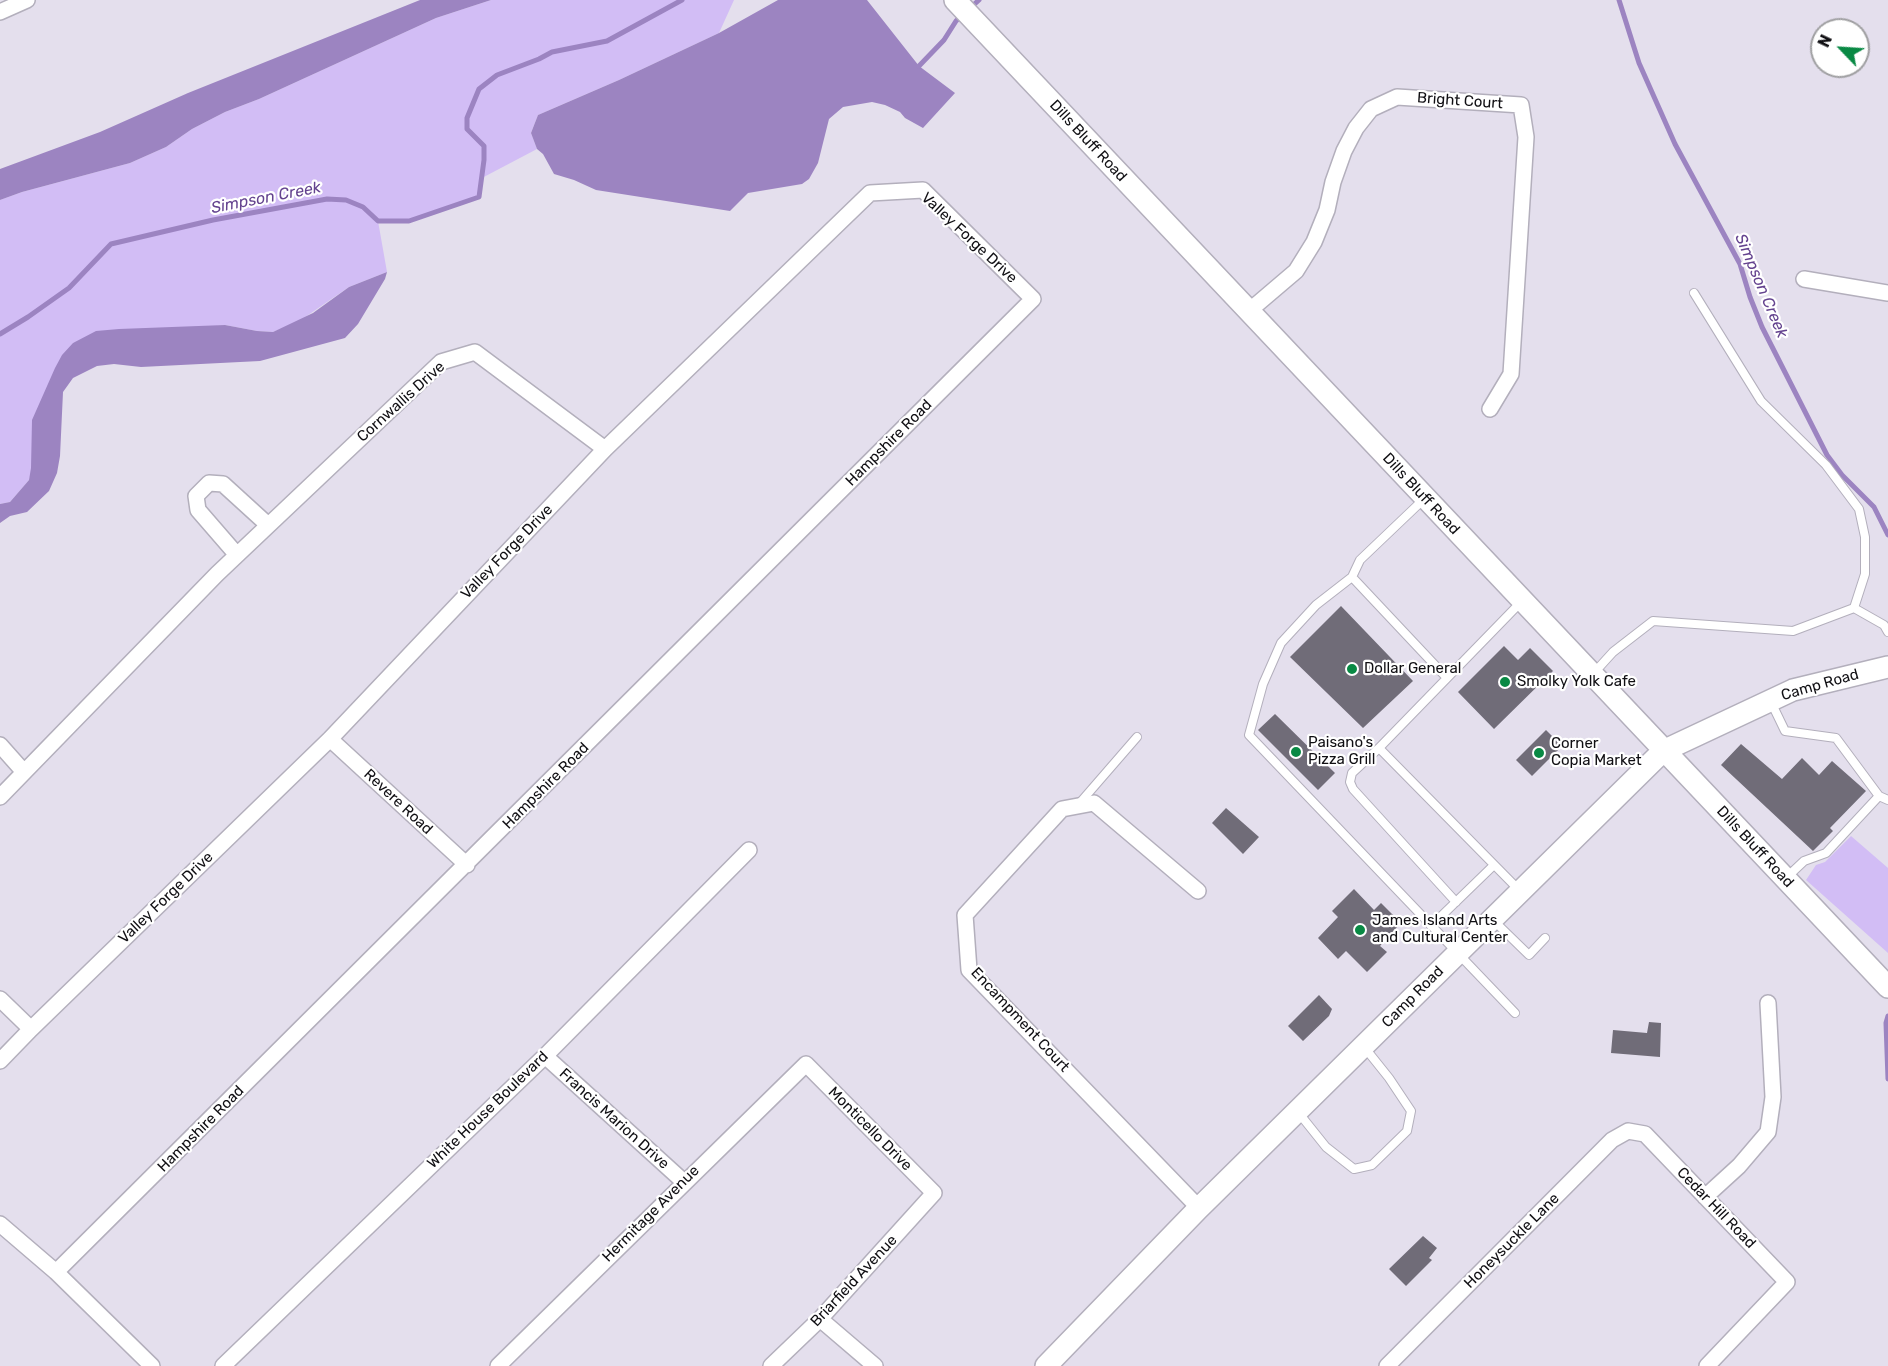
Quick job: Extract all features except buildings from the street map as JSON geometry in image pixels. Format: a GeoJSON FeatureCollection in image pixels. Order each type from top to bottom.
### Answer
{"type":"FeatureCollection","features":[{"type":"Feature","properties":{"kind":"street"},"geometry":{"type":"LineString","coordinates":[[0,12],[27,0]]}},
{"type":"Feature","properties":{"kind":"street","name":"Dills Bluff Road"},"geometry":{"type":"LineString","coordinates":[[955,0],[1888,987]]}},
{"type":"Feature","properties":{"kind":"street","name":"Bright Court"},"geometry":{"type":"LineString","coordinates":[[1249,311],[1296,271],[1314,242],[1327,210],[1333,182],[1344,151],[1356,128],[1371,109],[1397,97],[1521,105],[1526,137],[1511,374],[1490,409]]}},
{"type":"Feature","properties":{"kind":"street","name":"Valley Forge Drive"},"geometry":{"type":"LineString","coordinates":[[0,1062],[31,1029],[330,739],[605,450],[870,193],[923,190],[1033,299]]}},
{"type":"Feature","properties":{"kind":"street"},"geometry":{"type":"LineString","coordinates":[[1804,279],[1888,293]]}},
{"type":"Feature","properties":{"kind":"street","name":"Hampshire Road"},"geometry":{"type":"LineString","coordinates":[[56,1272],[1033,299]]}},
{"type":"Feature","properties":{"kind":"street","name":"Cornwallis Drive"},"geometry":{"type":"LineString","coordinates":[[0,797],[237,555],[441,362],[475,351],[605,450]]}},
{"type":"Feature","properties":{"kind":"street"},"geometry":{"type":"LineString","coordinates":[[237,555],[198,510],[196,496],[209,483],[224,484],[268,525]]}},
{"type":"Feature","properties":{"kind":"street","name":"Camp Road"},"geometry":{"type":"LineString","coordinates":[[1046,1366],[1199,1208],[1663,750],[1793,690],[1888,666]]}},
{"type":"Feature","properties":{"kind":"street","name":"Revere Road"},"geometry":{"type":"LineString","coordinates":[[330,739],[467,865]]}},
{"type":"Feature","properties":{"kind":"street"},"geometry":{"type":"LineString","coordinates":[[0,745],[24,772]]}},
{"type":"Feature","properties":{"kind":"street"},"geometry":{"type":"LineString","coordinates":[[1077,806],[1094,803],[1198,891]]}},
{"type":"Feature","properties":{"kind":"street","name":"Encampment Court"},"geometry":{"type":"LineString","coordinates":[[1077,806],[1062,808],[965,915],[969,970],[1199,1208]]}},
{"type":"Feature","properties":{"kind":"street","name":"White House Boulevard"},"geometry":{"type":"LineString","coordinates":[[223,1366],[545,1056],[749,850]]}},
{"type":"Feature","properties":{"kind":"street"},"geometry":{"type":"LineString","coordinates":[[0,999],[31,1029]]}},
{"type":"Feature","properties":{"kind":"street"},"geometry":{"type":"LineString","coordinates":[[1705,1197],[1739,1166],[1768,1132],[1773,1097],[1768,1003]]}},
{"type":"Feature","properties":{"kind":"street","name":"Francis Marion Drive"},"geometry":{"type":"LineString","coordinates":[[545,1056],[684,1182]]}},
{"type":"Feature","properties":{"kind":"street","name":"Hermitage Avenue"},"geometry":{"type":"LineString","coordinates":[[498,1366],[806,1064]]}},
{"type":"Feature","properties":{"kind":"street","name":"Monticello Drive"},"geometry":{"type":"LineString","coordinates":[[806,1064],[934,1193]]}},
{"type":"Feature","properties":{"kind":"street","name":"Honeysuckle Lane"},"geometry":{"type":"LineString","coordinates":[[1387,1366],[1612,1140],[1628,1131],[1645,1134]]}},
{"type":"Feature","properties":{"kind":"street","name":"Cedar Hill Road"},"geometry":{"type":"LineString","coordinates":[[1645,1134],[1787,1282],[1707,1366]]}},
{"type":"Feature","properties":{"kind":"street","name":"Briarfield Avenue"},"geometry":{"type":"LineString","coordinates":[[771,1366],[820,1319],[934,1193]]}},
{"type":"Feature","properties":{"kind":"street"},"geometry":{"type":"LineString","coordinates":[[0,1224],[56,1272],[152,1366]]}},
{"type":"Feature","properties":{"kind":"street"},"geometry":{"type":"LineString","coordinates":[[820,1319],[874,1366]]}},
{"type":"Feature","properties":{"kind":"lane"},"geometry":{"type":"LineString","coordinates":[[1694,293],[1761,401],[1826,465],[1859,509],[1865,537],[1865,574],[1854,608]]}},
{"type":"Feature","properties":{"kind":"lane"},"geometry":{"type":"LineString","coordinates":[[1425,498],[1360,560],[1352,578],[1316,605],[1281,643],[1263,684],[1249,735],[1515,1013]]}},
{"type":"Feature","properties":{"kind":"lane"},"geometry":{"type":"LineString","coordinates":[[1352,578],[1447,678]]}},
{"type":"Feature","properties":{"kind":"lane"},"geometry":{"type":"LineString","coordinates":[[1456,902],[1353,789],[1350,782],[1352,773],[1522,601]]}},
{"type":"Feature","properties":{"kind":"lane"},"geometry":{"type":"LineString","coordinates":[[1854,608],[1884,625],[1888,632]]}},
{"type":"Feature","properties":{"kind":"lane"},"geometry":{"type":"LineString","coordinates":[[1592,675],[1613,652],[1653,621],[1793,631],[1854,608]]}},
{"type":"Feature","properties":{"kind":"lane"},"geometry":{"type":"LineString","coordinates":[[1770,701],[1785,732],[1836,738],[1879,796],[1888,800]]}},
{"type":"Feature","properties":{"kind":"lane"},"geometry":{"type":"LineString","coordinates":[[1077,806],[1137,737]]}},
{"type":"Feature","properties":{"kind":"lane"},"geometry":{"type":"LineString","coordinates":[[1379,748],[1520,891]]}},
{"type":"Feature","properties":{"kind":"lane"},"geometry":{"type":"LineString","coordinates":[[1785,879],[1804,861],[1826,853],[1879,796]]}},
{"type":"Feature","properties":{"kind":"lane"},"geometry":{"type":"LineString","coordinates":[[1431,926],[1494,865]]}},
{"type":"Feature","properties":{"kind":"lane"},"geometry":{"type":"LineString","coordinates":[[1491,919],[1529,955],[1545,938]]}},
{"type":"Feature","properties":{"kind":"lane"},"geometry":{"type":"LineString","coordinates":[[1297,1111],[1326,1146],[1354,1169],[1372,1165],[1386,1152],[1407,1131],[1411,1111],[1389,1078],[1363,1046]]}},
{"type":"Feature","properties":{"kind":"shaded area"},"geometry":{"type":"Polygon","coordinates":[[[420,0],[491,0],[436,18],[259,99],[225,112],[192,129],[166,147],[130,163],[0,200],[0,169],[100,132],[188,93],[420,0]]]}},
{"type":"Feature","properties":{"kind":"shaded area"},"geometry":{"type":"Polygon","coordinates":[[[491,0],[734,0],[719,33],[538,115],[531,133],[537,149],[480,179],[479,197],[409,221],[378,221],[387,272],[349,287],[298,322],[273,332],[225,325],[73,343],[29,480],[10,502],[0,504],[0,200],[130,163],[166,147],[192,129],[225,112],[259,99],[436,18],[491,0]]]}},
{"type":"Feature","properties":{"kind":"shaded area"},"geometry":{"type":"Polygon","coordinates":[[[778,0],[867,0],[919,66],[955,93],[923,128],[885,105],[872,102],[843,107],[829,119],[818,163],[809,179],[802,184],[748,193],[730,211],[596,190],[554,174],[543,154],[537,149],[531,133],[538,115],[719,33],[778,0]]]}},
{"type":"Feature","properties":{"kind":"shaded area"},"geometry":{"type":"Polygon","coordinates":[[[387,272],[358,324],[345,338],[260,361],[141,367],[114,364],[97,366],[73,378],[63,392],[60,456],[57,473],[49,491],[27,512],[10,516],[0,523],[0,504],[10,502],[29,480],[32,420],[55,368],[62,355],[73,343],[96,331],[119,329],[225,325],[273,332],[313,313],[349,287],[387,272]]]}},
{"type":"Feature","properties":{"kind":"shaded area"},"geometry":{"type":"Polygon","coordinates":[[[1851,836],[1888,868],[1888,953],[1806,880],[1816,865],[1825,862],[1851,836]]]}},
{"type":"Feature","properties":{"kind":"waterway","name":"Simpson Creek"},"geometry":{"type":"LineString","coordinates":[[0,334],[69,288],[111,244],[213,220],[327,199],[346,200],[363,207],[378,221],[409,221],[479,197],[484,146],[467,129],[467,118],[479,89],[497,75],[552,52],[607,41],[682,0]]}},
{"type":"Feature","properties":{"kind":"waterway","name":"Simpson Creek"},"geometry":{"type":"LineString","coordinates":[[969,9],[979,0]]}},
{"type":"Feature","properties":{"kind":"waterway","name":"Simpson Creek"},"geometry":{"type":"LineString","coordinates":[[1619,0],[1639,63],[1675,144],[1740,264],[1762,327],[1827,455],[1842,475],[1874,507],[1888,535]]}},
{"type":"Feature","properties":{"kind":"waterway","name":"Simpson Creek"},"geometry":{"type":"LineString","coordinates":[[919,66],[944,40],[962,15]]}},
{"type":"Feature","properties":{"kind":"waterway","name":"Simpson Creek"},"geometry":{"type":"LineString","coordinates":[[1888,1016],[1886,1023],[1888,1079]]}},
{"type":"Feature","properties":{"kind":"place","name":"Dollar General"},"geometry":{"type":"Point","coordinates":[1352,669]}},
{"type":"Feature","properties":{"kind":"place","name":"Smolky Yolk Cafe"},"geometry":{"type":"Point","coordinates":[1505,682]}},
{"type":"Feature","properties":{"kind":"place","name":"Paisano's Pizza Grill"},"geometry":{"type":"Point","coordinates":[1296,752]}},
{"type":"Feature","properties":{"kind":"place","name":"Corner Copia Market"},"geometry":{"type":"Point","coordinates":[1539,753]}},
{"type":"Feature","properties":{"kind":"place","name":"James Island Arts and Cultural Center"},"geometry":{"type":"Point","coordinates":[1360,930]}}]}
